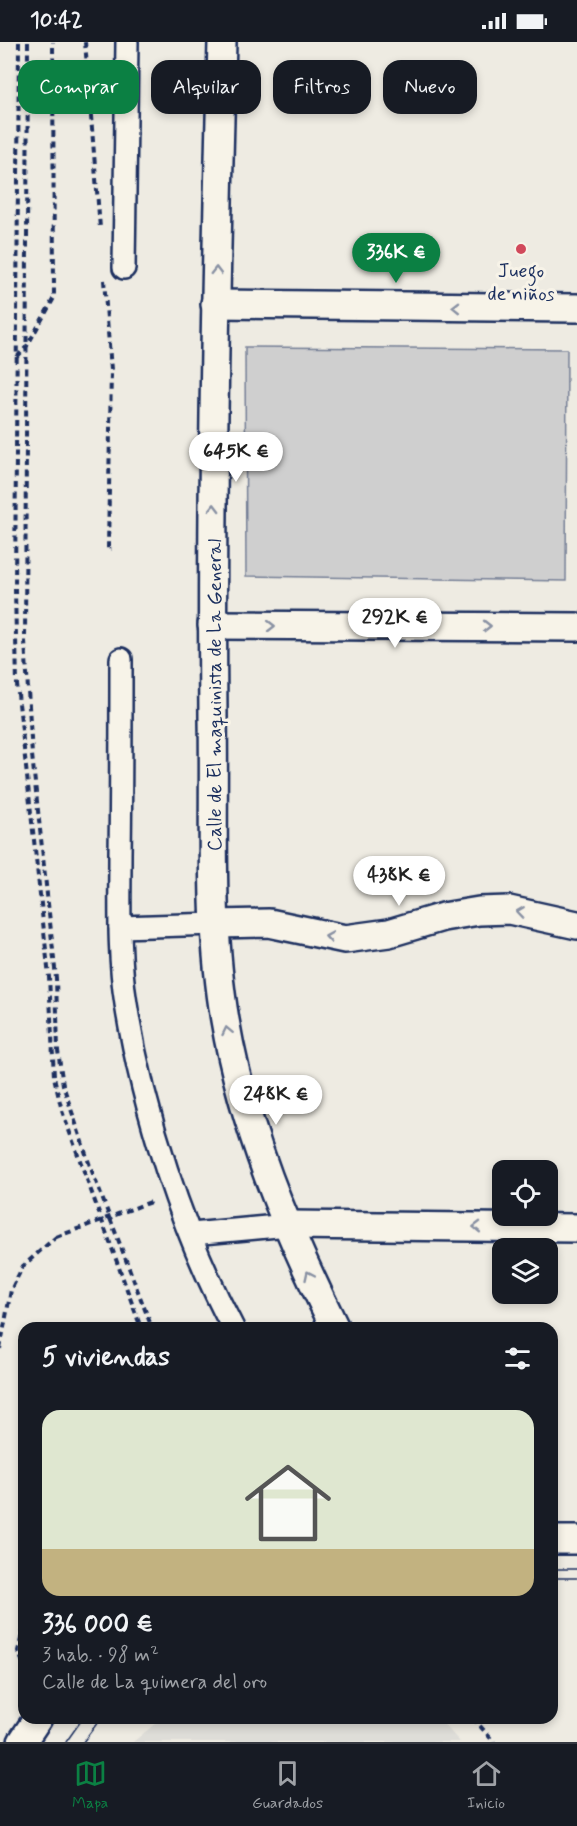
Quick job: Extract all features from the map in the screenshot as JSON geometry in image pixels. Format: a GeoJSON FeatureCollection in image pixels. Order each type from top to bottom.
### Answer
{"type":"FeatureCollection","features":[{"type":"Feature","properties":{"kind":"street"},"geometry":{"type":"LineString","coordinates":[[124,268],[127,42]]}},
{"type":"Feature","properties":{"kind":"street","name":"Calle de El maquinista de La General"},"geometry":{"type":"LineString","coordinates":[[222,42],[215,304],[212,625],[216,924],[219,984],[236,1072],[250,1120],[288,1225],[332,1322]]}},
{"type":"Feature","properties":{"kind":"street"},"geometry":{"type":"LineString","coordinates":[[215,304],[577,308]]}},
{"type":"Feature","properties":{"kind":"street"},"geometry":{"type":"LineString","coordinates":[[212,625],[577,627]]}},
{"type":"Feature","properties":{"kind":"street"},"geometry":{"type":"LineString","coordinates":[[122,659],[120,927],[126,1003],[145,1099],[175,1193],[229,1322]]}},
{"type":"Feature","properties":{"kind":"street"},"geometry":{"type":"LineString","coordinates":[[120,927],[268,923],[345,939],[389,933],[479,911],[520,912],[577,925]]}},
{"type":"Feature","properties":{"kind":"street"},"geometry":{"type":"LineString","coordinates":[[192,1234],[288,1225],[577,1228]]}},
{"type":"Feature","properties":{"kind":"street"},"geometry":{"type":"LineString","coordinates":[[558,1540],[577,1540]]}},
{"type":"Feature","properties":{"kind":"street"},"geometry":{"type":"LineString","coordinates":[[22,1742],[34,1724]]}},
{"type":"Feature","properties":{"kind":"path"},"geometry":{"type":"LineString","coordinates":[[19,42],[15,589],[17,685],[48,978],[54,1077],[62,1111],[139,1322]]}},
{"type":"Feature","properties":{"kind":"path"},"geometry":{"type":"LineString","coordinates":[[28,42],[25,640],[32,755],[56,978],[58,1052],[63,1085],[90,1166],[150,1322]]}},
{"type":"Feature","properties":{"kind":"path"},"geometry":{"type":"LineString","coordinates":[[17,357],[27,346],[54,298],[53,42]]}},
{"type":"Feature","properties":{"kind":"path"},"geometry":{"type":"LineString","coordinates":[[85,42],[100,230]]}},
{"type":"Feature","properties":{"kind":"path"},"geometry":{"type":"LineString","coordinates":[[104,276],[111,370],[108,549],[112,549]]}},
{"type":"Feature","properties":{"kind":"path"},"geometry":{"type":"LineString","coordinates":[[0,1348],[11,1290],[23,1266],[56,1237],[153,1201]]}},
{"type":"Feature","properties":{"kind":"path"},"geometry":{"type":"LineString","coordinates":[[478,1724],[494,1742]]}},
{"type":"Feature","properties":{"kind":"shaded area"},"geometry":{"type":"Polygon","coordinates":[[[245,347],[567,349],[566,581],[246,576],[245,347]]]}},
{"type":"Feature","properties":{"kind":"shaded area"},"geometry":{"type":"Polygon","coordinates":[[[155,1724],[444,1724],[460,1742],[133,1742],[155,1724]]]}},
{"type":"Feature","properties":{"kind":"tram line"},"geometry":{"type":"LineString","coordinates":[[558,1569],[577,1569]]}},
{"type":"Feature","properties":{"kind":"tram line"},"geometry":{"type":"LineString","coordinates":[[558,1578],[577,1578]]}},
{"type":"Feature","properties":{"kind":"tram line"},"geometry":{"type":"LineString","coordinates":[[66,1742],[79,1724]]}},
{"type":"Feature","properties":{"kind":"tram line"},"geometry":{"type":"LineString","coordinates":[[83,1742],[96,1724]]}},
{"type":"Feature","properties":{"kind":"place","name":"Juego de niños"},"geometry":{"type":"Point","coordinates":[521,249]}}]}
